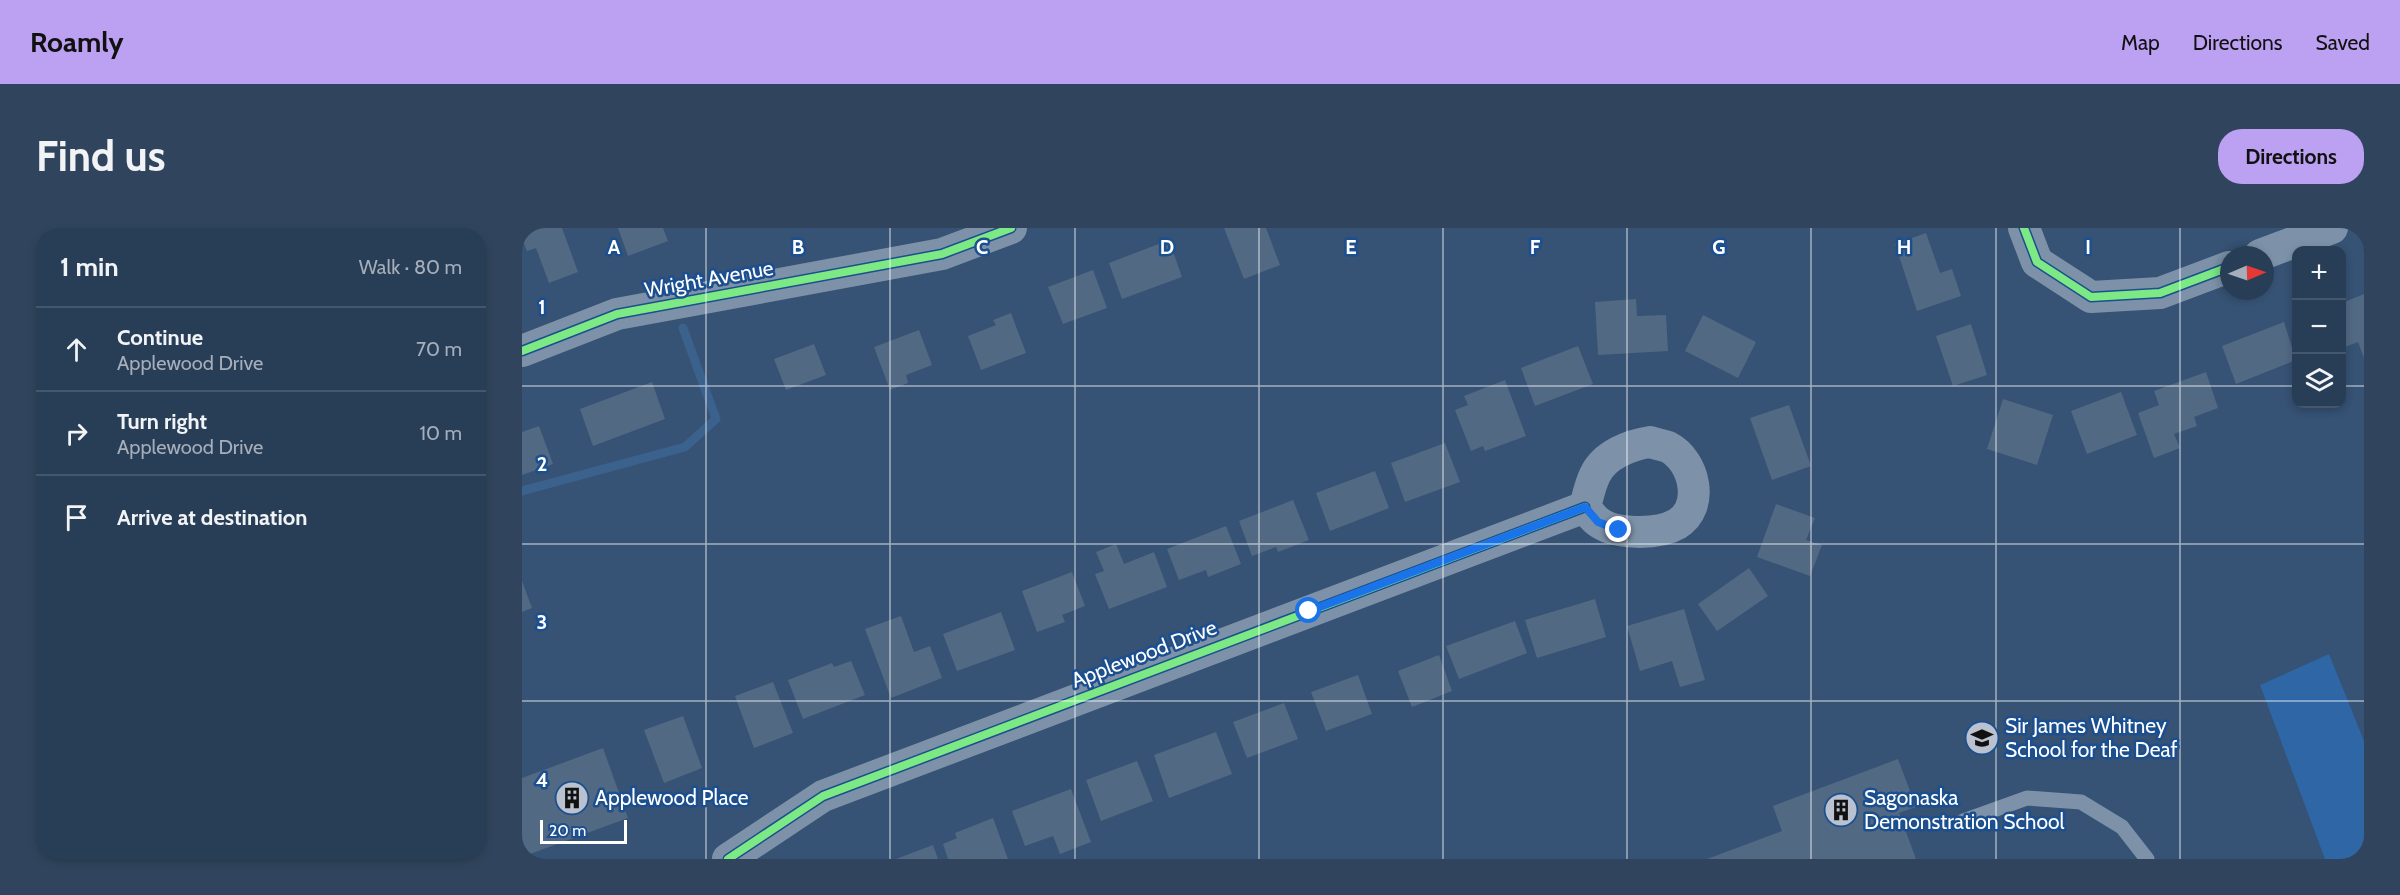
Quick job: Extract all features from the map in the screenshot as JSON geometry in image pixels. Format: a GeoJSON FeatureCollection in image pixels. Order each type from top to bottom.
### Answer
{"type":"FeatureCollection","features":[{"type":"Feature","properties":{"kind":"street","name":"Wright Avenue"},"geometry":{"type":"LineString","coordinates":[[522,351],[617,314],[942,254],[1011,228]]}},
{"type":"Feature","properties":{"kind":"street"},"geometry":{"type":"LineString","coordinates":[[2024,228],[2037,262],[2091,297],[2160,292],[2220,270]]}},
{"type":"Feature","properties":{"kind":"street"},"geometry":{"type":"LineString","coordinates":[[2274,250],[2332,228]]}},
{"type":"Feature","properties":{"kind":"street","name":"Applewood Drive"},"geometry":{"type":"LineString","coordinates":[[728,859],[823,796],[1585,507]]}},
{"type":"Feature","properties":{"kind":"lane"},"geometry":{"type":"LineString","coordinates":[[1963,821],[2027,798],[2081,801],[2122,827],[2147,859]]}},
{"type":"Feature","properties":{"kind":"shaded area"},"geometry":{"type":"Polygon","coordinates":[[[2329,654],[2364,741],[2364,859],[2325,859],[2260,685],[2329,654]]]}},
{"type":"Feature","properties":{"kind":"building"},"geometry":{"type":"Polygon","coordinates":[[[522,228],[562,228],[578,272],[549,283],[536,248],[527,251],[522,239],[522,228]]]}},
{"type":"Feature","properties":{"kind":"building"},"geometry":{"type":"Polygon","coordinates":[[[618,228],[663,228],[668,241],[628,256],[618,228]]]}},
{"type":"Feature","properties":{"kind":"building"},"geometry":{"type":"Polygon","coordinates":[[[1224,228],[1266,228],[1280,265],[1244,279],[1224,228]]]}},
{"type":"Feature","properties":{"kind":"building"},"geometry":{"type":"Polygon","coordinates":[[[1926,233],[1940,273],[1952,269],[1961,296],[1917,311],[1895,244],[1926,233]]]}},
{"type":"Feature","properties":{"kind":"building"},"geometry":{"type":"Polygon","coordinates":[[[1169,240],[1182,277],[1122,299],[1109,263],[1169,240]]]}},
{"type":"Feature","properties":{"kind":"building"},"geometry":{"type":"Polygon","coordinates":[[[1093,270],[1107,308],[1063,324],[1048,287],[1093,270]]]}},
{"type":"Feature","properties":{"kind":"building"},"geometry":{"type":"Polygon","coordinates":[[[2364,294],[2364,358],[2358,342],[2346,346],[2346,301],[2364,294]]]}},
{"type":"Feature","properties":{"kind":"building"},"geometry":{"type":"Polygon","coordinates":[[[1636,299],[1637,316],[1666,315],[1668,351],[1598,355],[1595,302],[1636,299]]]}},
{"type":"Feature","properties":{"kind":"building"},"geometry":{"type":"Polygon","coordinates":[[[1011,313],[1026,353],[981,370],[968,336],[996,325],[993,320],[1011,313]]]}},
{"type":"Feature","properties":{"kind":"building"},"geometry":{"type":"Polygon","coordinates":[[[1703,315],[1756,342],[1738,378],[1685,351],[1703,315]]]}},
{"type":"Feature","properties":{"kind":"building"},"geometry":{"type":"Polygon","coordinates":[[[2284,322],[2292,347],[2292,362],[2236,384],[2222,346],[2284,322]]]}},
{"type":"Feature","properties":{"kind":"building"},"geometry":{"type":"Polygon","coordinates":[[[1971,324],[1987,375],[1953,386],[1936,336],[1971,324]]]}},
{"type":"Feature","properties":{"kind":"building"},"geometry":{"type":"Polygon","coordinates":[[[919,330],[932,365],[906,375],[908,383],[890,390],[874,347],[919,330]]]}},
{"type":"Feature","properties":{"kind":"building"},"geometry":{"type":"Polygon","coordinates":[[[814,344],[826,375],[786,390],[774,359],[814,344]]]}},
{"type":"Feature","properties":{"kind":"building"},"geometry":{"type":"Polygon","coordinates":[[[1578,346],[1593,384],[1535,406],[1521,368],[1578,346]]]}},
{"type":"Feature","properties":{"kind":"building"},"geometry":{"type":"Polygon","coordinates":[[[2206,372],[2218,408],[2194,417],[2197,426],[2174,434],[2180,448],[2154,458],[2138,413],[2159,405],[2154,391],[2206,372]]]}},
{"type":"Feature","properties":{"kind":"building"},"geometry":{"type":"Polygon","coordinates":[[[1505,380],[1526,436],[1485,451],[1483,446],[1471,451],[1455,410],[1468,405],[1464,396],[1505,380]]]}},
{"type":"Feature","properties":{"kind":"building"},"geometry":{"type":"Polygon","coordinates":[[[652,382],[665,419],[593,446],[580,409],[652,382]]]}},
{"type":"Feature","properties":{"kind":"building"},"geometry":{"type":"Polygon","coordinates":[[[2121,392],[2137,435],[2087,454],[2071,411],[2121,392]]]}},
{"type":"Feature","properties":{"kind":"building"},"geometry":{"type":"Polygon","coordinates":[[[2003,399],[2053,415],[2037,465],[1987,449],[2003,399]]]}},
{"type":"Feature","properties":{"kind":"building"},"geometry":{"type":"Polygon","coordinates":[[[1789,405],[1811,466],[1772,480],[1750,418],[1789,405]]]}},
{"type":"Feature","properties":{"kind":"building"},"geometry":{"type":"Polygon","coordinates":[[[539,426],[553,464],[522,475],[522,432],[539,426]]]}},
{"type":"Feature","properties":{"kind":"building"},"geometry":{"type":"Polygon","coordinates":[[[1445,443],[1460,482],[1405,502],[1391,463],[1445,443]]]}},
{"type":"Feature","properties":{"kind":"building"},"geometry":{"type":"Polygon","coordinates":[[[1375,471],[1389,508],[1330,531],[1316,493],[1375,471]]]}},
{"type":"Feature","properties":{"kind":"building"},"geometry":{"type":"Polygon","coordinates":[[[1293,500],[1309,540],[1278,552],[1276,547],[1252,556],[1239,521],[1293,500]]]}},
{"type":"Feature","properties":{"kind":"building"},"geometry":{"type":"Polygon","coordinates":[[[1776,504],[1815,518],[1806,540],[1822,545],[1810,576],[1757,557],[1776,504]]]}},
{"type":"Feature","properties":{"kind":"building"},"geometry":{"type":"Polygon","coordinates":[[[1226,526],[1241,564],[1208,577],[1206,570],[1179,580],[1167,549],[1226,526]]]}},
{"type":"Feature","properties":{"kind":"building"},"geometry":{"type":"Polygon","coordinates":[[[1116,544],[1124,564],[1154,552],[1167,587],[1109,609],[1095,574],[1104,571],[1096,552],[1116,544]]]}},
{"type":"Feature","properties":{"kind":"building"},"geometry":{"type":"Polygon","coordinates":[[[1749,568],[1768,596],[1717,631],[1698,604],[1749,568]]]}},
{"type":"Feature","properties":{"kind":"building"},"geometry":{"type":"Polygon","coordinates":[[[1072,572],[1085,606],[1062,615],[1065,622],[1037,632],[1022,591],[1072,572]]]}},
{"type":"Feature","properties":{"kind":"building"},"geometry":{"type":"Polygon","coordinates":[[[522,581],[532,608],[522,612],[522,581]]]}},
{"type":"Feature","properties":{"kind":"building"},"geometry":{"type":"Polygon","coordinates":[[[1595,599],[1606,637],[1537,658],[1525,620],[1595,599]]]}},
{"type":"Feature","properties":{"kind":"building"},"geometry":{"type":"Polygon","coordinates":[[[1684,609],[1705,680],[1680,687],[1672,661],[1640,671],[1627,626],[1684,609]]]}},
{"type":"Feature","properties":{"kind":"building"},"geometry":{"type":"Polygon","coordinates":[[[1001,612],[1015,650],[957,671],[943,634],[1001,612]]]}},
{"type":"Feature","properties":{"kind":"building"},"geometry":{"type":"Polygon","coordinates":[[[901,616],[914,652],[930,646],[942,678],[891,698],[865,629],[901,616]]]}},
{"type":"Feature","properties":{"kind":"building"},"geometry":{"type":"Polygon","coordinates":[[[1515,621],[1527,653],[1459,679],[1446,646],[1515,621]]]}},
{"type":"Feature","properties":{"kind":"building"},"geometry":{"type":"Polygon","coordinates":[[[1439,655],[1452,691],[1412,707],[1398,671],[1439,655]]]}},
{"type":"Feature","properties":{"kind":"building"},"geometry":{"type":"Polygon","coordinates":[[[851,661],[865,695],[803,719],[788,680],[832,663],[834,667],[851,661]]]}},
{"type":"Feature","properties":{"kind":"building"},"geometry":{"type":"Polygon","coordinates":[[[1358,675],[1372,714],[1326,731],[1311,692],[1358,675]]]}},
{"type":"Feature","properties":{"kind":"building"},"geometry":{"type":"Polygon","coordinates":[[[773,682],[793,733],[754,748],[735,696],[773,682]]]}},
{"type":"Feature","properties":{"kind":"building"},"geometry":{"type":"Polygon","coordinates":[[[1284,703],[1298,739],[1247,758],[1233,722],[1284,703]]]}},
{"type":"Feature","properties":{"kind":"building"},"geometry":{"type":"Polygon","coordinates":[[[683,716],[702,768],[664,783],[644,730],[683,716]]]}},
{"type":"Feature","properties":{"kind":"building"},"geometry":{"type":"Polygon","coordinates":[[[1216,732],[1232,774],[1169,798],[1154,755],[1216,732]]]}},
{"type":"Feature","properties":{"kind":"building","name":"Applewood Place"},"geometry":{"type":"Polygon","coordinates":[[[603,748],[628,818],[522,857],[522,778],[603,748]]]}},
{"type":"Feature","properties":{"kind":"building","name":"Sagonaska Demonstration School"},"geometry":{"type":"Polygon","coordinates":[[[1898,759],[1916,807],[1899,813],[1916,859],[1707,859],[1782,831],[1773,806],[1898,759]]]}},
{"type":"Feature","properties":{"kind":"building"},"geometry":{"type":"Polygon","coordinates":[[[1137,761],[1153,801],[1101,821],[1086,780],[1137,761]]]}},
{"type":"Feature","properties":{"kind":"building"},"geometry":{"type":"Polygon","coordinates":[[[1071,789],[1091,842],[1060,854],[1053,836],[1025,846],[1012,811],[1071,789]]]}},
{"type":"Feature","properties":{"kind":"building"},"geometry":{"type":"Polygon","coordinates":[[[993,818],[1008,859],[948,859],[943,844],[957,838],[955,833],[993,818]]]}},
{"type":"Feature","properties":{"kind":"building"},"geometry":{"type":"Polygon","coordinates":[[[933,845],[938,859],[896,859],[933,845]]]}},
{"type":"Feature","properties":{"kind":"waterway"},"geometry":{"type":"LineString","coordinates":[[522,491],[685,447],[716,419],[683,328]]}},
{"type":"Feature","properties":{"kind":"cycle path"},"geometry":{"type":"LineString","coordinates":[[522,351],[617,314],[942,254],[1011,228]]}},
{"type":"Feature","properties":{"kind":"cycle path"},"geometry":{"type":"LineString","coordinates":[[2024,228],[2037,262],[2091,297],[2160,293],[2220,270]]}},
{"type":"Feature","properties":{"kind":"cycle path"},"geometry":{"type":"LineString","coordinates":[[728,859],[823,796],[1585,507]]}},
{"type":"Feature","properties":{"kind":"place","name":"Sir James Whitney School for the Deaf"},"geometry":{"type":"Point","coordinates":[1982,738]}},
{"type":"Feature","properties":{"kind":"place","name":"Applewood Place"},"geometry":{"type":"Point","coordinates":[572,798]}},
{"type":"Feature","properties":{"kind":"place","name":"Sagonaska Demonstration School"},"geometry":{"type":"Point","coordinates":[1841,810]}},
{"type":"Feature","properties":{"kind":"route"},"geometry":{"type":"LineString","coordinates":[[1309,611],[1585,507],[1598,522],[1619,530]]}}]}
